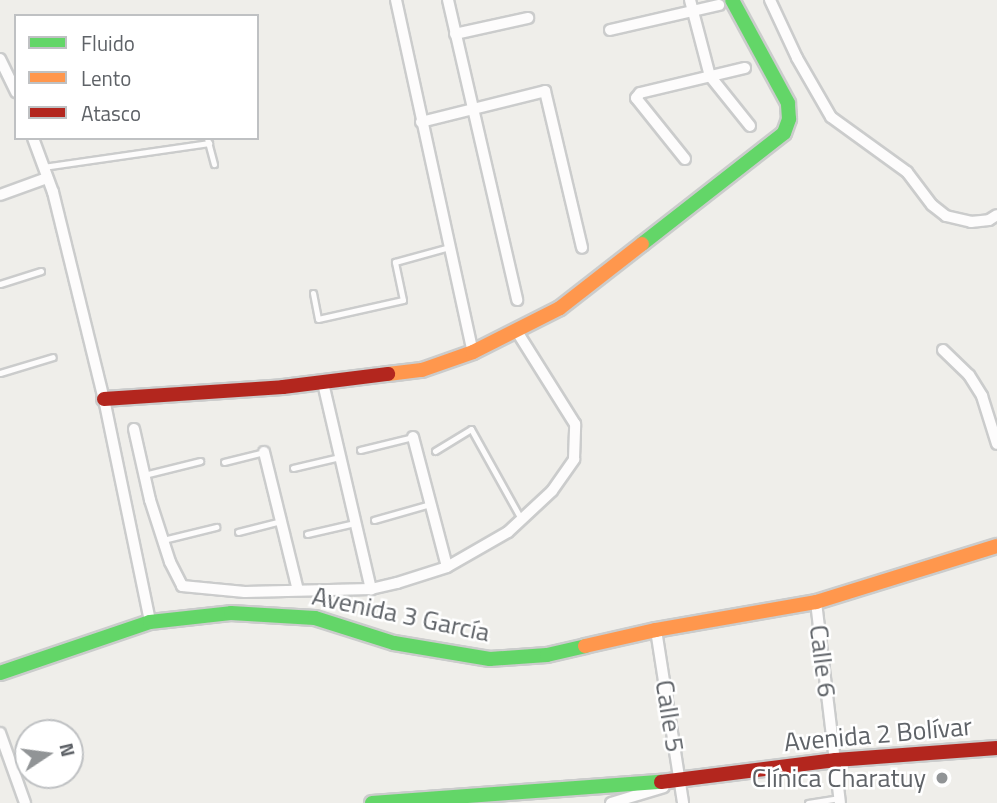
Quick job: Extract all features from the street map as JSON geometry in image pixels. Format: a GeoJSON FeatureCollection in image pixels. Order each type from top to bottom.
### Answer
{"type":"FeatureCollection","features":[{"type":"Feature","properties":{"kind":"street"},"geometry":{"type":"LineString","coordinates":[[396,0],[472,352]]}},
{"type":"Feature","properties":{"kind":"street"},"geometry":{"type":"LineString","coordinates":[[448,0],[471,110],[517,300]]}},
{"type":"Feature","properties":{"kind":"street"},"geometry":{"type":"LineString","coordinates":[[690,0],[710,76],[750,126]]}},
{"type":"Feature","properties":{"kind":"street"},"geometry":{"type":"LineString","coordinates":[[770,0],[831,117],[907,173],[939,212],[964,222],[980,222],[997,215]]}},
{"type":"Feature","properties":{"kind":"street"},"geometry":{"type":"LineString","coordinates":[[104,399],[323,383],[422,370],[472,352],[560,308],[784,133],[789,119],[788,103],[725,3],[610,30]]}},
{"type":"Feature","properties":{"kind":"street"},"geometry":{"type":"LineString","coordinates":[[455,34],[528,18]]}},
{"type":"Feature","properties":{"kind":"street"},"geometry":{"type":"LineString","coordinates":[[0,59],[14,88]]}},
{"type":"Feature","properties":{"kind":"street"},"geometry":{"type":"LineString","coordinates":[[685,159],[636,98],[640,93],[745,68]]}},
{"type":"Feature","properties":{"kind":"street"},"geometry":{"type":"LineString","coordinates":[[421,122],[545,91],[582,248]]}},
{"type":"Feature","properties":{"kind":"street"},"geometry":{"type":"LineString","coordinates":[[34,140],[45,172],[104,399],[150,622]]}},
{"type":"Feature","properties":{"kind":"street"},"geometry":{"type":"LineString","coordinates":[[0,195],[45,172]]}},
{"type":"Feature","properties":{"kind":"street"},"geometry":{"type":"LineString","coordinates":[[134,429],[163,540],[182,586],[245,592],[370,589],[447,567],[508,532],[552,491],[573,459],[575,424],[516,330]]}},
{"type":"Feature","properties":{"kind":"street"},"geometry":{"type":"LineString","coordinates":[[943,350],[969,375],[982,396],[997,444]]}},
{"type":"Feature","properties":{"kind":"street"},"geometry":{"type":"LineString","coordinates":[[323,383],[370,589]]}},
{"type":"Feature","properties":{"kind":"street"},"geometry":{"type":"LineString","coordinates":[[413,437],[447,567]]}},
{"type":"Feature","properties":{"kind":"street"},"geometry":{"type":"LineString","coordinates":[[264,452],[298,590]]}},
{"type":"Feature","properties":{"kind":"street","name":"Avenida 3 García"},"geometry":{"type":"LineString","coordinates":[[0,673],[150,622],[231,613],[315,618],[394,643],[490,659],[547,655],[656,630],[816,602],[997,546]]}},
{"type":"Feature","properties":{"kind":"street","name":"Calle 6"},"geometry":{"type":"LineString","coordinates":[[816,602],[840,801]]}},
{"type":"Feature","properties":{"kind":"street","name":"Calle 5"},"geometry":{"type":"LineString","coordinates":[[656,630],[683,803]]}},
{"type":"Feature","properties":{"kind":"street"},"geometry":{"type":"LineString","coordinates":[[0,733],[25,803]]}},
{"type":"Feature","properties":{"kind":"street","name":"Avenida 2 Bolívar"},"geometry":{"type":"LineString","coordinates":[[372,803],[681,781],[835,760],[997,748]]}},
{"type":"Feature","properties":{"kind":"street","name":"Avenida 2 Bolívar"},"geometry":{"type":"LineString","coordinates":[[611,803],[681,781]]}},
{"type":"Feature","properties":{"kind":"lane"},"geometry":{"type":"LineString","coordinates":[[45,172],[208,141],[215,164]]}},
{"type":"Feature","properties":{"kind":"lane"},"geometry":{"type":"LineString","coordinates":[[313,293],[318,319],[403,300],[395,262],[449,247]]}},
{"type":"Feature","properties":{"kind":"lane"},"geometry":{"type":"LineString","coordinates":[[0,284],[41,271]]}},
{"type":"Feature","properties":{"kind":"lane"},"geometry":{"type":"LineString","coordinates":[[0,373],[53,357]]}},
{"type":"Feature","properties":{"kind":"lane"},"geometry":{"type":"LineString","coordinates":[[435,452],[471,429],[521,519]]}},
{"type":"Feature","properties":{"kind":"lane"},"geometry":{"type":"LineString","coordinates":[[360,450],[413,437]]}},
{"type":"Feature","properties":{"kind":"lane"},"geometry":{"type":"LineString","coordinates":[[224,462],[264,452]]}},
{"type":"Feature","properties":{"kind":"lane"},"geometry":{"type":"LineString","coordinates":[[293,468],[340,457]]}},
{"type":"Feature","properties":{"kind":"lane"},"geometry":{"type":"LineString","coordinates":[[145,475],[200,461]]}},
{"type":"Feature","properties":{"kind":"lane"},"geometry":{"type":"LineString","coordinates":[[374,520],[430,504]]}},
{"type":"Feature","properties":{"kind":"lane"},"geometry":{"type":"LineString","coordinates":[[238,532],[281,521]]}},
{"type":"Feature","properties":{"kind":"lane"},"geometry":{"type":"LineString","coordinates":[[307,534],[355,523]]}},
{"type":"Feature","properties":{"kind":"lane"},"geometry":{"type":"LineString","coordinates":[[163,540],[216,527]]}},
{"type":"Feature","properties":{"kind":"lane"},"geometry":{"type":"LineString","coordinates":[[808,803],[840,801]]}},
{"type":"Feature","properties":{"kind":"traffic: fast"},"geometry":{"type":"LineString","coordinates":[[642,244],[784,133],[789,119],[788,103],[732,0]]}},
{"type":"Feature","properties":{"kind":"traffic: fast"},"geometry":{"type":"LineString","coordinates":[[0,673],[150,622],[231,613],[315,618],[394,643],[490,659],[547,655],[585,646]]}},
{"type":"Feature","properties":{"kind":"traffic: fast"},"geometry":{"type":"LineString","coordinates":[[372,803],[661,782]]}},
{"type":"Feature","properties":{"kind":"traffic: slow"},"geometry":{"type":"LineString","coordinates":[[388,374],[422,370],[473,352],[560,308],[642,244]]}},
{"type":"Feature","properties":{"kind":"traffic: slow"},"geometry":{"type":"LineString","coordinates":[[585,646],[656,630],[816,602],[997,546]]}},
{"type":"Feature","properties":{"kind":"traffic: jam"},"geometry":{"type":"LineString","coordinates":[[104,399],[283,387],[388,374]]}},
{"type":"Feature","properties":{"kind":"traffic: jam"},"geometry":{"type":"LineString","coordinates":[[661,782],[836,760],[997,748]]}},
{"type":"Feature","properties":{"kind":"place","name":"Clínica Charatuy"},"geometry":{"type":"Point","coordinates":[942,778]}}]}
